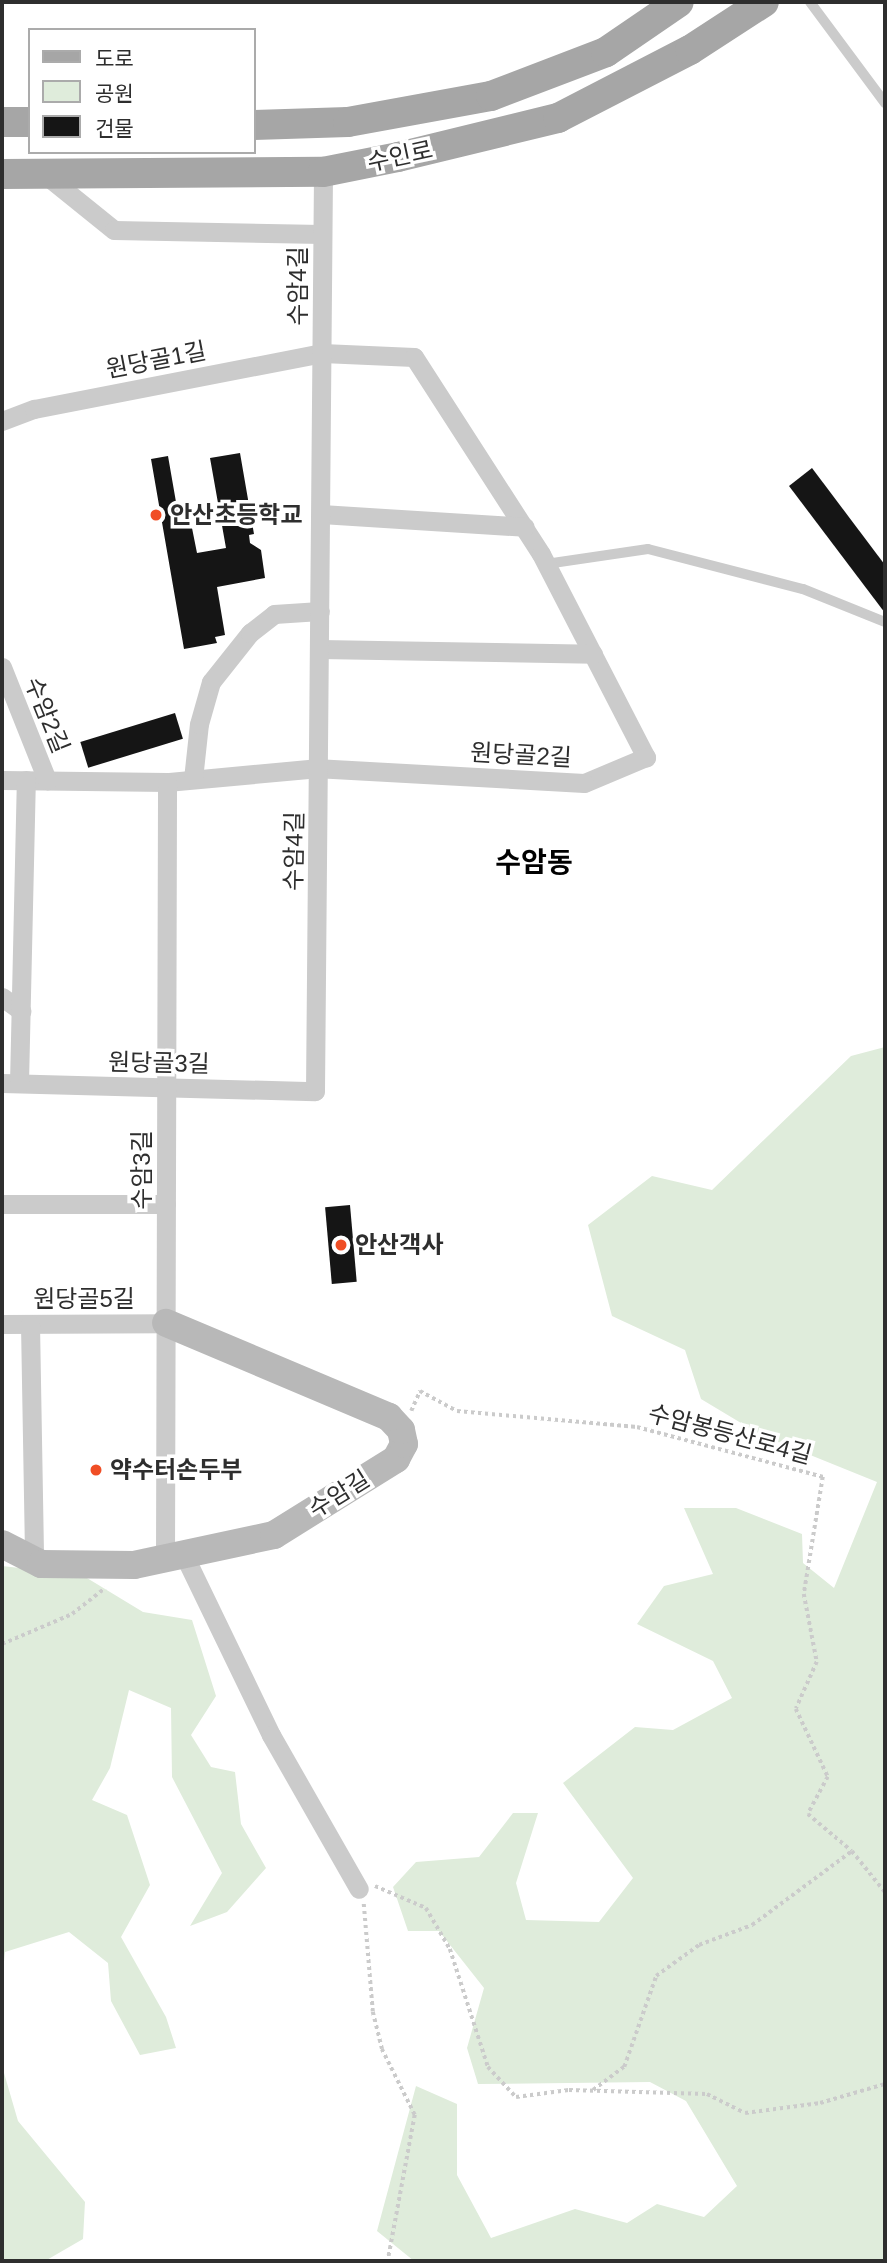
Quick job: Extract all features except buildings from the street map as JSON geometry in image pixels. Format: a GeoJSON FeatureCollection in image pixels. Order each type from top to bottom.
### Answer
{"type":"FeatureCollection","features":[{"type":"Feature","properties":{"kind":"main road","name":"수인로"},"geometry":{"type":"LineString","coordinates":[[256,125],[348,122],[491,96],[606,52],[679,2]]}},
{"type":"Feature","properties":{"kind":"main road","name":"수인로"},"geometry":{"type":"LineString","coordinates":[[2,174],[47,176],[323,172],[558,118],[690,51],[764,2]]}},
{"type":"Feature","properties":{"kind":"main road"},"geometry":{"type":"LineString","coordinates":[[2,122],[28,122]]}},
{"type":"Feature","properties":{"kind":"street","name":"수암4길"},"geometry":{"type":"LineString","coordinates":[[316,1091],[323,172]]}},
{"type":"Feature","properties":{"kind":"street"},"geometry":{"type":"LineString","coordinates":[[47,176],[114,230],[323,234]]}},
{"type":"Feature","properties":{"kind":"street","name":"원당골1길"},"geometry":{"type":"LineString","coordinates":[[2,421],[34,409],[322,353]]}},
{"type":"Feature","properties":{"kind":"street","name":"원당골2길"},"geometry":{"type":"LineString","coordinates":[[2,780],[167,782],[319,768],[584,783],[646,757],[525,527],[414,357],[322,353]]}},
{"type":"Feature","properties":{"kind":"street"},"geometry":{"type":"LineString","coordinates":[[321,514],[525,527]]}},
{"type":"Feature","properties":{"kind":"street"},"geometry":{"type":"LineString","coordinates":[[193,779],[199,724],[211,682],[250,633],[274,614],[320,611]]}},
{"type":"Feature","properties":{"kind":"street"},"geometry":{"type":"LineString","coordinates":[[320,649],[593,654]]}},
{"type":"Feature","properties":{"kind":"street","name":"수암2길"},"geometry":{"type":"LineString","coordinates":[[2,667],[47,780]]}},
{"type":"Feature","properties":{"kind":"street"},"geometry":{"type":"LineString","coordinates":[[11,1083],[21,1011],[26,780]]}},
{"type":"Feature","properties":{"kind":"street","name":"수암3길"},"geometry":{"type":"LineString","coordinates":[[167,782],[166,1323],[174,1557]]}},
{"type":"Feature","properties":{"kind":"street"},"geometry":{"type":"LineString","coordinates":[[2,997],[21,1011]]}},
{"type":"Feature","properties":{"kind":"street","name":"원당골3길"},"geometry":{"type":"LineString","coordinates":[[11,1083],[316,1091]]}},
{"type":"Feature","properties":{"kind":"street"},"geometry":{"type":"LineString","coordinates":[[2,1204],[166,1204]]}},
{"type":"Feature","properties":{"kind":"street"},"geometry":{"type":"LineString","coordinates":[[166,1323],[389,1417],[401,1430]]}},
{"type":"Feature","properties":{"kind":"street","name":"원당골5길"},"geometry":{"type":"LineString","coordinates":[[2,1324],[166,1323]]}},
{"type":"Feature","properties":{"kind":"street"},"geometry":{"type":"LineString","coordinates":[[30,1324],[34,1560]]}},
{"type":"Feature","properties":{"kind":"street","name":"수암길"},"geometry":{"type":"LineString","coordinates":[[2,1544],[34,1560],[134,1565],[274,1535],[396,1459],[404,1444],[401,1430]]}},
{"type":"Feature","properties":{"kind":"street"},"geometry":{"type":"LineString","coordinates":[[174,1557],[355,1882]]}},
{"type":"Feature","properties":{"kind":"lane"},"geometry":{"type":"LineString","coordinates":[[810,2],[885,103]]}},
{"type":"Feature","properties":{"kind":"lane"},"geometry":{"type":"LineString","coordinates":[[546,564],[648,549],[803,589],[885,622]]}},
{"type":"Feature","properties":{"kind":"path","name":"수암봉등산로4길"},"geometry":{"type":"LineString","coordinates":[[401,1430],[420,1391],[457,1411],[637,1427],[823,1477],[804,1594],[817,1662],[796,1709],[828,1777],[808,1814],[852,1851],[885,1892]]}},
{"type":"Feature","properties":{"kind":"path"},"geometry":{"type":"LineString","coordinates":[[2,1643],[72,1614],[134,1565]]}},
{"type":"Feature","properties":{"kind":"path"},"geometry":{"type":"LineString","coordinates":[[592,2091],[624,2067],[656,1976],[699,1945],[752,1925],[852,1851]]}},
{"type":"Feature","properties":{"kind":"path"},"geometry":{"type":"LineString","coordinates":[[388,2261],[415,2115],[382,2049],[373,2012],[355,1882],[426,1908],[450,1950],[488,2067],[516,2097],[592,2091],[707,2094],[745,2113],[820,2103],[885,2084]]}},
{"type":"Feature","properties":{"kind":"green space"},"geometry":{"type":"Polygon","coordinates":[[[885,1047],[885,2261],[414,2261],[377,2231],[416,2086],[457,2104],[457,2175],[491,2238],[575,2209],[627,2223],[657,2204],[704,2217],[737,2186],[686,2101],[650,2082],[478,2084],[467,2048],[484,1988],[439,1931],[408,1931],[393,1887],[416,1862],[479,1857],[513,1813],[538,1813],[516,1883],[526,1920],[599,1922],[633,1878],[563,1783],[635,1727],[673,1730],[732,1698],[713,1661],[637,1624],[664,1586],[713,1574],[684,1508],[736,1508],[802,1534],[803,1563],[834,1588],[877,1482],[761,1435],[701,1399],[685,1350],[612,1316],[588,1225],[652,1176],[712,1190],[851,1056],[885,1047]]]}},
{"type":"Feature","properties":{"kind":"green space"},"geometry":{"type":"Polygon","coordinates":[[[2,1566],[82,1575],[143,1612],[192,1620],[216,1696],[191,1735],[211,1767],[235,1772],[241,1824],[266,1868],[227,1912],[190,1926],[222,1873],[172,1777],[171,1708],[129,1690],[110,1768],[92,1800],[127,1815],[150,1885],[121,1937],[166,2017],[176,2048],[140,2055],[111,2001],[108,1963],[69,1932],[5,1952],[2,1981],[2,1566]]]}},
{"type":"Feature","properties":{"kind":"green space"},"geometry":{"type":"Polygon","coordinates":[[[2,2066],[18,2121],[85,2202],[83,2239],[45,2261],[2,2261],[2,2066]]]}},
{"type":"Feature","properties":{"kind":"place","name":"안산초등학교"},"geometry":{"type":"Point","coordinates":[156,515]}},
{"type":"Feature","properties":{"kind":"place","name":"안산객사"},"geometry":{"type":"Point","coordinates":[341,1245]}},
{"type":"Feature","properties":{"kind":"place","name":"약수터손두부"},"geometry":{"type":"Point","coordinates":[96,1470]}},
{"type":"Feature","properties":{"kind":"district","name":"수암동"},"geometry":{"type":"Point","coordinates":[534,863]}}]}
